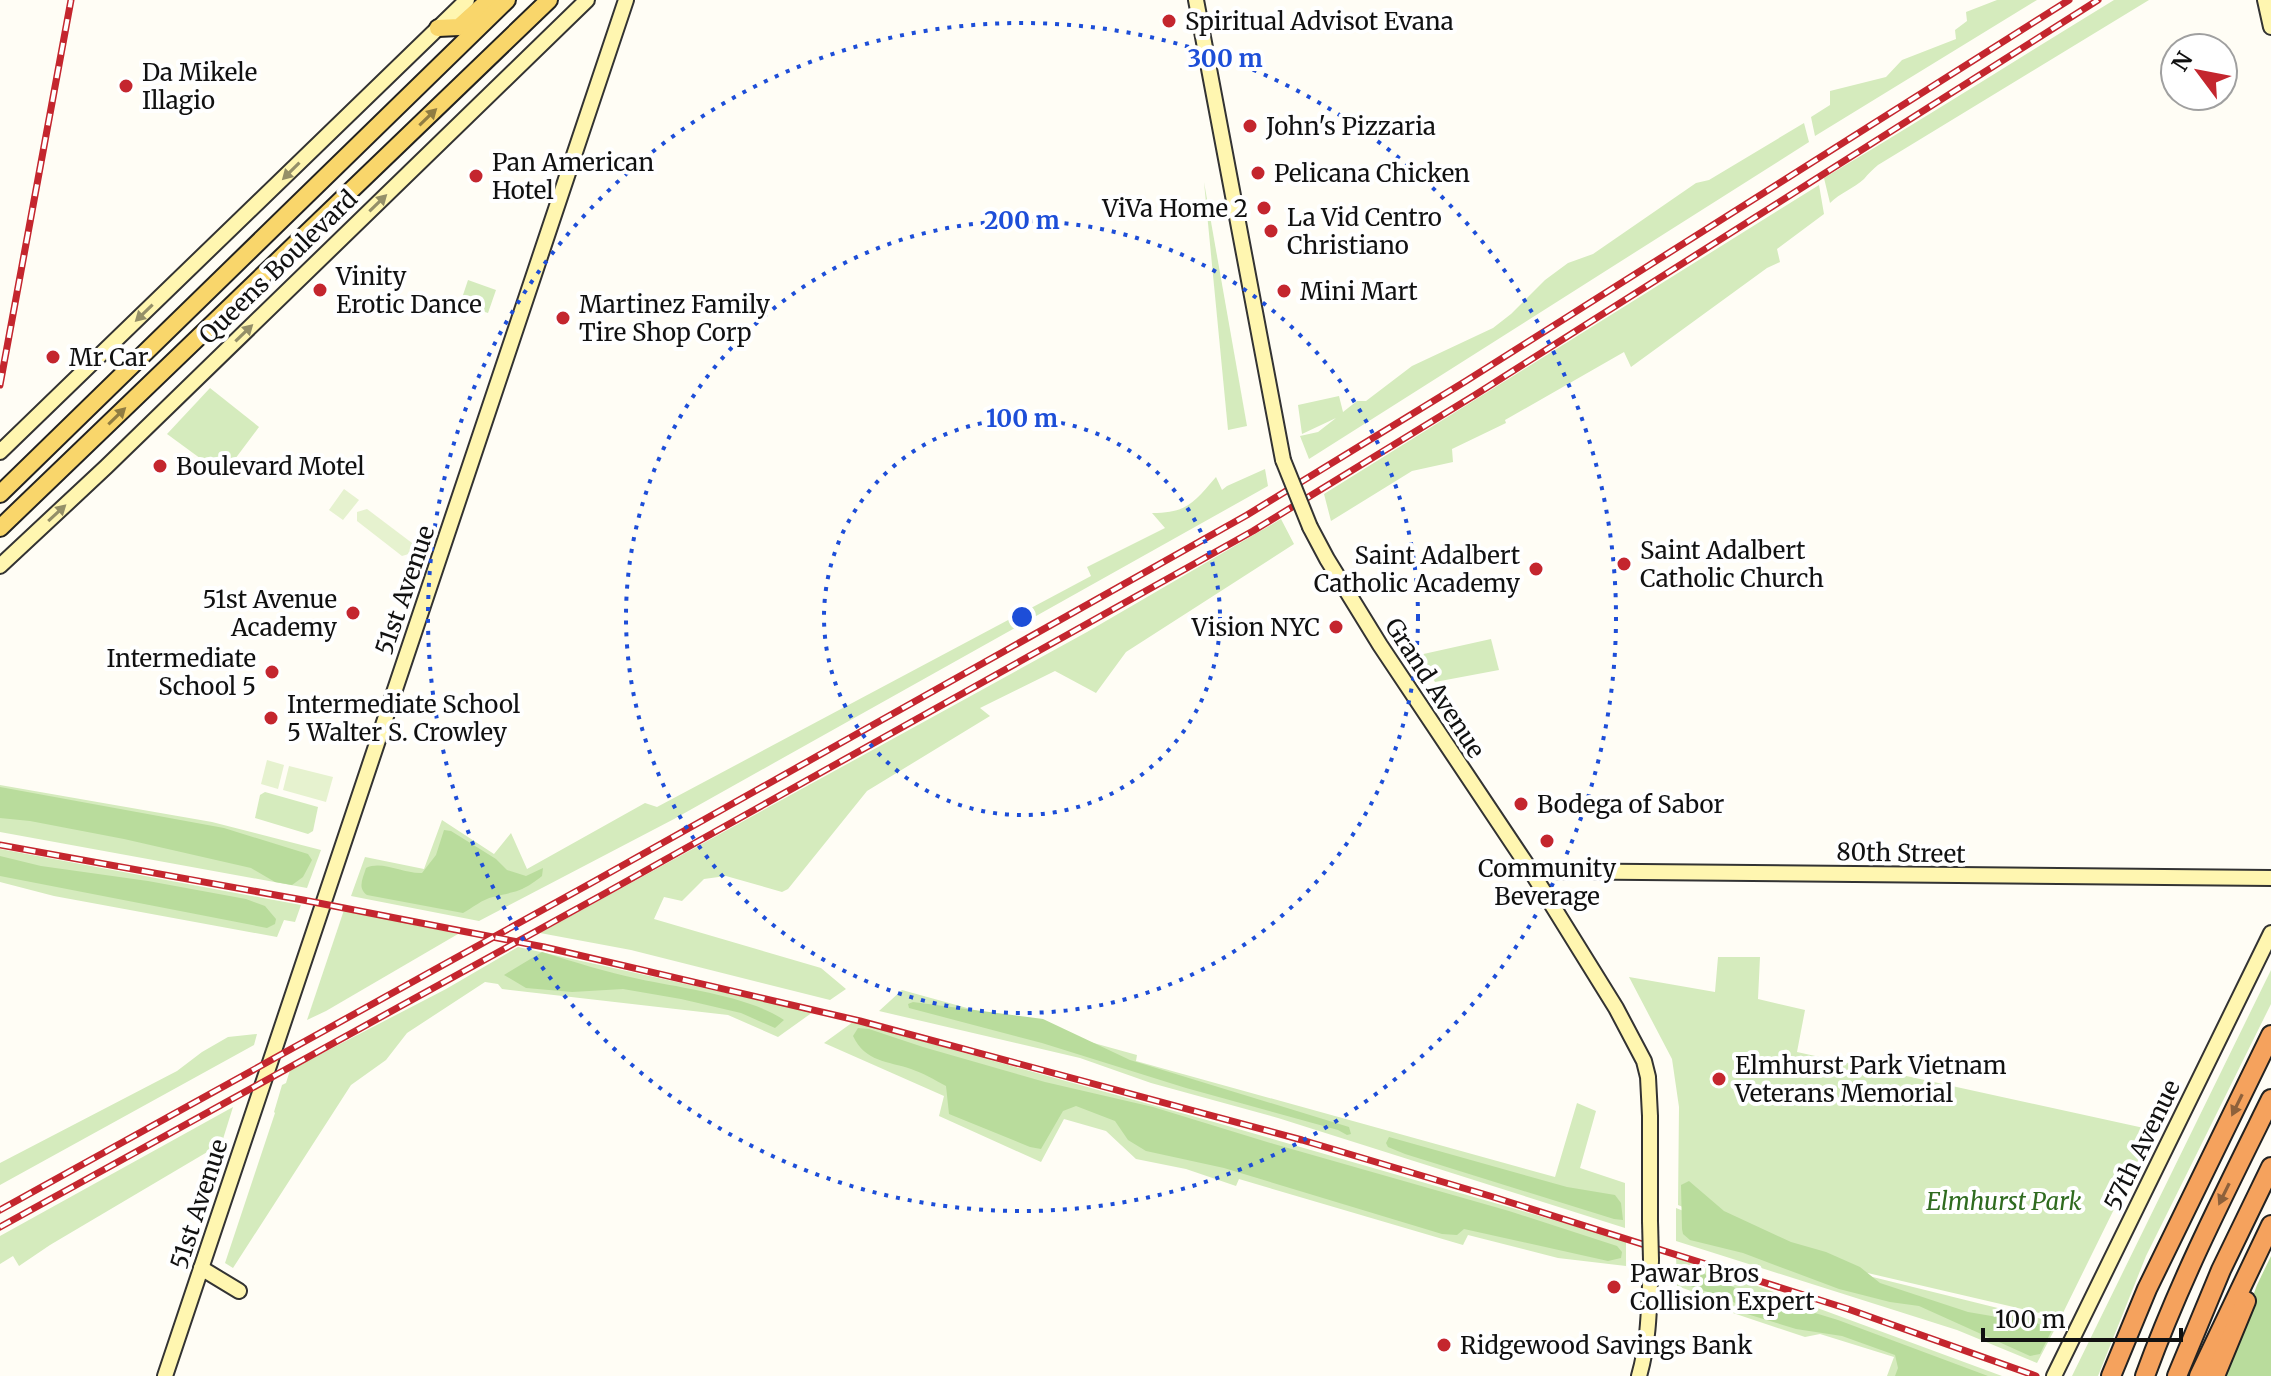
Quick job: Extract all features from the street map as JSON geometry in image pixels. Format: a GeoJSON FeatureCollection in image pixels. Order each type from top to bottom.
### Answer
{"type":"FeatureCollection","features":[{"type":"Feature","properties":{"kind":"highway"},"geometry":{"type":"LineString","coordinates":[[2113,1376],[2160,1261],[2271,1035]]}},
{"type":"Feature","properties":{"kind":"highway"},"geometry":{"type":"LineString","coordinates":[[2145,1376],[2193,1259],[2271,1099]]}},
{"type":"Feature","properties":{"kind":"highway"},"geometry":{"type":"LineString","coordinates":[[2180,1369],[2221,1270],[2271,1167]]}},
{"type":"Feature","properties":{"kind":"highway"},"geometry":{"type":"LineString","coordinates":[[2205,1374],[2271,1225]]}},
{"type":"Feature","properties":{"kind":"highway"},"geometry":{"type":"LineString","coordinates":[[2205,1374],[2271,1244]]}},
{"type":"Feature","properties":{"kind":"main road"},"geometry":{"type":"LineString","coordinates":[[438,28],[459,27],[489,0]]}},
{"type":"Feature","properties":{"kind":"main road","name":"Queens Boulevard"},"geometry":{"type":"LineString","coordinates":[[0,494],[507,0]]}},
{"type":"Feature","properties":{"kind":"main road","name":"Queens Boulevard"},"geometry":{"type":"LineString","coordinates":[[0,528],[549,0]]}},
{"type":"Feature","properties":{"kind":"street"},"geometry":{"type":"LineString","coordinates":[[0,452],[467,0]]}},
{"type":"Feature","properties":{"kind":"street","name":"Queens Boulevard"},"geometry":{"type":"LineString","coordinates":[[0,566],[127,447],[587,0]]}},
{"type":"Feature","properties":{"kind":"street","name":"51st Avenue"},"geometry":{"type":"LineString","coordinates":[[165,1376],[626,0]]}},
{"type":"Feature","properties":{"kind":"street","name":"Grand Avenue"},"geometry":{"type":"LineString","coordinates":[[1196,0],[1283,460],[1310,527],[1380,645],[1531,871],[1616,1008],[1644,1061],[1650,1116],[1651,1260],[1649,1324],[1639,1376]]}},
{"type":"Feature","properties":{"kind":"street"},"geometry":{"type":"LineString","coordinates":[[2265,0],[2271,27]]}},
{"type":"Feature","properties":{"kind":"street","name":"80th Street"},"geometry":{"type":"LineString","coordinates":[[1531,871],[2271,878]]}},
{"type":"Feature","properties":{"kind":"street","name":"57th Avenue"},"geometry":{"type":"LineString","coordinates":[[2057,1369],[2271,933]]}},
{"type":"Feature","properties":{"kind":"street"},"geometry":{"type":"LineString","coordinates":[[201,1268],[239,1291]]}},
{"type":"Feature","properties":{"kind":"green space"},"geometry":{"type":"Polygon","coordinates":[[[1997,0],[2037,0],[1815,136],[1811,117],[1830,105],[1830,91],[1886,77],[1902,60],[1956,39],[1955,30],[1967,21],[1966,12],[1997,0]]]}},
{"type":"Feature","properties":{"kind":"green space"},"geometry":{"type":"Polygon","coordinates":[[[2114,0],[2149,0],[1878,165],[1830,203],[1824,178],[2114,0]]]}},
{"type":"Feature","properties":{"kind":"green space"},"geometry":{"type":"Polygon","coordinates":[[[1804,123],[1809,142],[1309,459],[1300,436],[1318,432],[1336,418],[1302,434],[1298,405],[1339,396],[1343,412],[1357,401],[1366,401],[1412,366],[1493,328],[1568,263],[1593,254],[1696,183],[1709,180],[1804,123]]]}},
{"type":"Feature","properties":{"kind":"green space"},"geometry":{"type":"Polygon","coordinates":[[[1204,182],[1247,426],[1228,430],[1204,182]]]}},
{"type":"Feature","properties":{"kind":"green space"},"geometry":{"type":"Polygon","coordinates":[[[1819,185],[1824,214],[1777,249],[1780,262],[1767,268],[1631,367],[1624,352],[1505,420],[1506,423],[1452,449],[1453,462],[1412,471],[1331,521],[1324,494],[1819,185]]]}},
{"type":"Feature","properties":{"kind":"green space"},"geometry":{"type":"Polygon","coordinates":[[[468,280],[496,290],[488,313],[460,304],[468,280]]]}},
{"type":"Feature","properties":{"kind":"green space"},"geometry":{"type":"Polygon","coordinates":[[[210,388],[259,427],[223,475],[167,434],[210,388]]]}},
{"type":"Feature","properties":{"kind":"green space"},"geometry":{"type":"Polygon","coordinates":[[[1265,469],[1268,486],[674,819],[479,921],[351,896],[365,857],[424,869],[442,820],[494,854],[511,833],[527,869],[645,803],[657,807],[1091,576],[1087,567],[1165,528],[1152,513],[1182,508],[1216,477],[1222,490],[1265,469]]]}},
{"type":"Feature","properties":{"kind":"green space"},"geometry":{"type":"Polygon","coordinates":[[[344,489],[359,500],[343,520],[329,510],[344,489]]]}},
{"type":"Feature","properties":{"kind":"green space"},"geometry":{"type":"Polygon","coordinates":[[[367,509],[412,543],[412,553],[402,556],[357,521],[357,512],[367,509]]]}},
{"type":"Feature","properties":{"kind":"green space"},"geometry":{"type":"Polygon","coordinates":[[[1281,519],[1294,544],[1126,652],[1096,693],[1055,671],[980,708],[990,716],[867,791],[788,889],[782,892],[726,876],[704,879],[682,901],[664,897],[654,919],[821,968],[846,989],[830,1000],[631,950],[540,933],[1087,632],[1281,519]]]}},
{"type":"Feature","properties":{"kind":"green space"},"geometry":{"type":"Polygon","coordinates":[[[1491,639],[1499,670],[1435,682],[1419,655],[1491,639]]]}},
{"type":"Feature","properties":{"kind":"green space"},"geometry":{"type":"Polygon","coordinates":[[[267,760],[284,765],[278,789],[261,784],[267,760]]]}},
{"type":"Feature","properties":{"kind":"green space"},"geometry":{"type":"Polygon","coordinates":[[[289,766],[333,777],[326,802],[283,790],[289,766]]]}},
{"type":"Feature","properties":{"kind":"green space"},"geometry":{"type":"Polygon","coordinates":[[[0,785],[212,822],[321,850],[307,888],[0,832],[0,785]]]}},
{"type":"Feature","properties":{"kind":"green space"},"geometry":{"type":"Polygon","coordinates":[[[0,787],[224,828],[308,854],[312,860],[303,877],[292,885],[275,882],[251,868],[124,839],[0,818],[0,787]]]}},
{"type":"Feature","properties":{"kind":"green space"},"geometry":{"type":"Polygon","coordinates":[[[265,792],[318,807],[313,831],[308,834],[255,818],[260,795],[265,792]]]}},
{"type":"Feature","properties":{"kind":"green space"},"geometry":{"type":"Polygon","coordinates":[[[444,830],[451,831],[496,859],[507,870],[526,876],[543,868],[542,876],[524,888],[489,898],[463,913],[364,892],[362,883],[366,868],[372,866],[422,873],[436,855],[444,830]]]}},
{"type":"Feature","properties":{"kind":"green space"},"geometry":{"type":"Polygon","coordinates":[[[0,849],[301,905],[295,922],[284,920],[277,937],[54,896],[0,882],[0,849]]]}},
{"type":"Feature","properties":{"kind":"green space"},"geometry":{"type":"Polygon","coordinates":[[[0,856],[41,866],[246,899],[265,906],[276,919],[275,924],[267,928],[0,876],[0,856]]]}},
{"type":"Feature","properties":{"kind":"green space"},"geometry":{"type":"Polygon","coordinates":[[[344,910],[458,934],[307,1020],[344,910]]]}},
{"type":"Feature","properties":{"kind":"green space"},"geometry":{"type":"Polygon","coordinates":[[[518,947],[813,1012],[778,1037],[728,1015],[502,989],[498,984],[485,982],[407,1033],[386,1060],[351,1085],[233,1268],[225,1263],[282,1085],[286,1083],[290,1070],[446,989],[518,947]]]}},
{"type":"Feature","properties":{"kind":"green space"},"geometry":{"type":"Polygon","coordinates":[[[542,952],[590,967],[734,999],[784,1020],[775,1028],[741,1013],[623,989],[572,992],[526,988],[504,975],[542,952]]]}},
{"type":"Feature","properties":{"kind":"green space","name":"Elmhurst Park"},"geometry":{"type":"Polygon","coordinates":[[[1718,957],[1760,957],[1758,999],[1805,1010],[1797,1052],[2153,1130],[2059,1321],[2048,1315],[1773,1251],[1759,1239],[1678,1205],[1679,1107],[1672,1059],[1629,977],[1715,992],[1718,957]]]}},
{"type":"Feature","properties":{"kind":"green space"},"geometry":{"type":"Polygon","coordinates":[[[2271,970],[2271,1004],[2146,1256],[2098,1376],[2072,1376],[2271,970]]]}},
{"type":"Feature","properties":{"kind":"green space"},"geometry":{"type":"Polygon","coordinates":[[[902,990],[1137,1055],[1136,1061],[1555,1177],[1577,1103],[1596,1111],[1580,1168],[1625,1183],[1625,1228],[1278,1118],[1151,1083],[1080,1058],[879,1011],[902,990]]]}},
{"type":"Feature","properties":{"kind":"green space"},"geometry":{"type":"Polygon","coordinates":[[[913,1002],[1043,1019],[1130,1060],[1349,1127],[1351,1134],[1186,1088],[1042,1043],[909,1008],[908,1004],[913,1002]]]}},
{"type":"Feature","properties":{"kind":"green space"},"geometry":{"type":"Polygon","coordinates":[[[853,1022],[1626,1241],[1626,1266],[1558,1258],[1468,1235],[1463,1245],[1239,1179],[1236,1186],[1186,1169],[1136,1159],[1106,1131],[1064,1119],[1041,1162],[939,1116],[944,1096],[824,1043],[853,1022]]]}},
{"type":"Feature","properties":{"kind":"green space"},"geometry":{"type":"Polygon","coordinates":[[[858,1028],[1045,1082],[1153,1107],[1509,1211],[1617,1246],[1622,1252],[1621,1258],[1608,1261],[1464,1229],[1457,1235],[1442,1234],[1224,1168],[1146,1151],[1128,1140],[1115,1121],[1076,1106],[1063,1111],[1041,1149],[1030,1147],[949,1114],[946,1086],[915,1071],[871,1056],[853,1036],[858,1028]]]}},
{"type":"Feature","properties":{"kind":"green space"},"geometry":{"type":"Polygon","coordinates":[[[257,1034],[254,1045],[0,1185],[0,1163],[177,1071],[228,1037],[257,1034]]]}},
{"type":"Feature","properties":{"kind":"green space"},"geometry":{"type":"Polygon","coordinates":[[[233,1107],[223,1139],[214,1148],[19,1266],[13,1256],[0,1264],[0,1236],[233,1107]]]}},
{"type":"Feature","properties":{"kind":"green space"},"geometry":{"type":"Polygon","coordinates":[[[1389,1137],[1567,1187],[1615,1195],[1621,1203],[1623,1220],[1405,1154],[1388,1147],[1389,1137]]]}},
{"type":"Feature","properties":{"kind":"green space"},"geometry":{"type":"Polygon","coordinates":[[[1689,1181],[1724,1211],[1791,1242],[1826,1252],[1860,1267],[1880,1283],[1968,1312],[2051,1326],[2052,1330],[2040,1354],[2030,1356],[1919,1306],[1839,1289],[1743,1253],[1690,1240],[1682,1229],[1681,1185],[1689,1181]]]}},
{"type":"Feature","properties":{"kind":"green space"},"geometry":{"type":"Polygon","coordinates":[[[1676,1208],[1757,1240],[1772,1252],[2058,1323],[2037,1363],[1957,1330],[1676,1241],[1676,1208]]]}},
{"type":"Feature","properties":{"kind":"green space"},"geometry":{"type":"Polygon","coordinates":[[[1676,1256],[2002,1376],[1887,1376],[1894,1357],[1820,1334],[1805,1337],[1733,1313],[1733,1306],[1677,1286],[1676,1256]]]}},
{"type":"Feature","properties":{"kind":"green space"},"geometry":{"type":"Polygon","coordinates":[[[2271,1256],[2271,1376],[2223,1376],[2257,1285],[2271,1256]]]}},
{"type":"Feature","properties":{"kind":"green space"},"geometry":{"type":"Polygon","coordinates":[[[1684,1265],[1740,1290],[1838,1320],[1988,1376],[1895,1376],[1898,1368],[1895,1355],[1842,1336],[1796,1329],[1737,1311],[1736,1304],[1731,1300],[1682,1283],[1679,1280],[1684,1265]]]}},
{"type":"Feature","properties":{"kind":"railway"},"geometry":{"type":"LineString","coordinates":[[0,385],[71,0]]}},
{"type":"Feature","properties":{"kind":"railway"},"geometry":{"type":"LineString","coordinates":[[0,1210],[1247,515],[1466,381],[2069,0]]}},
{"type":"Feature","properties":{"kind":"railway"},"geometry":{"type":"LineString","coordinates":[[0,1227],[1253,531],[1475,395],[2098,0]]}},
{"type":"Feature","properties":{"kind":"railway"},"geometry":{"type":"LineString","coordinates":[[0,845],[544,947],[860,1021],[1302,1140],[1490,1196],[1848,1309],[2036,1376]]}},
{"type":"Feature","properties":{"kind":"place","name":"Spiritual Advisot Evana"},"geometry":{"type":"Point","coordinates":[1169,21]}},
{"type":"Feature","properties":{"kind":"place","name":"Da Mikele Illagio"},"geometry":{"type":"Point","coordinates":[126,86]}},
{"type":"Feature","properties":{"kind":"place","name":"John's Pizzaria"},"geometry":{"type":"Point","coordinates":[1250,126]}},
{"type":"Feature","properties":{"kind":"place","name":"Pelicana Chicken"},"geometry":{"type":"Point","coordinates":[1258,173]}},
{"type":"Feature","properties":{"kind":"place","name":"Pan American Hotel"},"geometry":{"type":"Point","coordinates":[476,176]}},
{"type":"Feature","properties":{"kind":"place","name":"ViVa Home 2"},"geometry":{"type":"Point","coordinates":[1264,208]}},
{"type":"Feature","properties":{"kind":"place","name":"La Vid Centro Christiano"},"geometry":{"type":"Point","coordinates":[1271,231]}},
{"type":"Feature","properties":{"kind":"place","name":"Vinity Erotic Dance"},"geometry":{"type":"Point","coordinates":[320,290]}},
{"type":"Feature","properties":{"kind":"place","name":"Mini Mart"},"geometry":{"type":"Point","coordinates":[1284,291]}},
{"type":"Feature","properties":{"kind":"place","name":"Martinez Family Tire Shop Corp"},"geometry":{"type":"Point","coordinates":[563,318]}},
{"type":"Feature","properties":{"kind":"place","name":"Mr Car"},"geometry":{"type":"Point","coordinates":[53,357]}},
{"type":"Feature","properties":{"kind":"place","name":"Boulevard Motel"},"geometry":{"type":"Point","coordinates":[160,466]}},
{"type":"Feature","properties":{"kind":"place","name":"Saint Adalbert Catholic Church"},"geometry":{"type":"Point","coordinates":[1624,564]}},
{"type":"Feature","properties":{"kind":"place","name":"Saint Adalbert Catholic Academy"},"geometry":{"type":"Point","coordinates":[1536,569]}},
{"type":"Feature","properties":{"kind":"place","name":"51st Avenue Academy"},"geometry":{"type":"Point","coordinates":[353,613]}},
{"type":"Feature","properties":{"kind":"place","name":"Vision NYC"},"geometry":{"type":"Point","coordinates":[1336,627]}},
{"type":"Feature","properties":{"kind":"place","name":"Intermediate School 5"},"geometry":{"type":"Point","coordinates":[272,672]}},
{"type":"Feature","properties":{"kind":"place","name":"Intermediate School 5 Walter S. Crowley"},"geometry":{"type":"Point","coordinates":[271,718]}},
{"type":"Feature","properties":{"kind":"place","name":"Bodega of Sabor"},"geometry":{"type":"Point","coordinates":[1521,804]}},
{"type":"Feature","properties":{"kind":"place","name":"Community Beverage"},"geometry":{"type":"Point","coordinates":[1547,841]}},
{"type":"Feature","properties":{"kind":"place","name":"Elmhurst Park Vietnam Veterans Memorial"},"geometry":{"type":"Point","coordinates":[1719,1079]}},
{"type":"Feature","properties":{"kind":"place","name":"Pawar Bros Collision Expert"},"geometry":{"type":"Point","coordinates":[1614,1287]}},
{"type":"Feature","properties":{"kind":"place","name":"Ridgewood Savings Bank"},"geometry":{"type":"Point","coordinates":[1444,1345]}}]}
